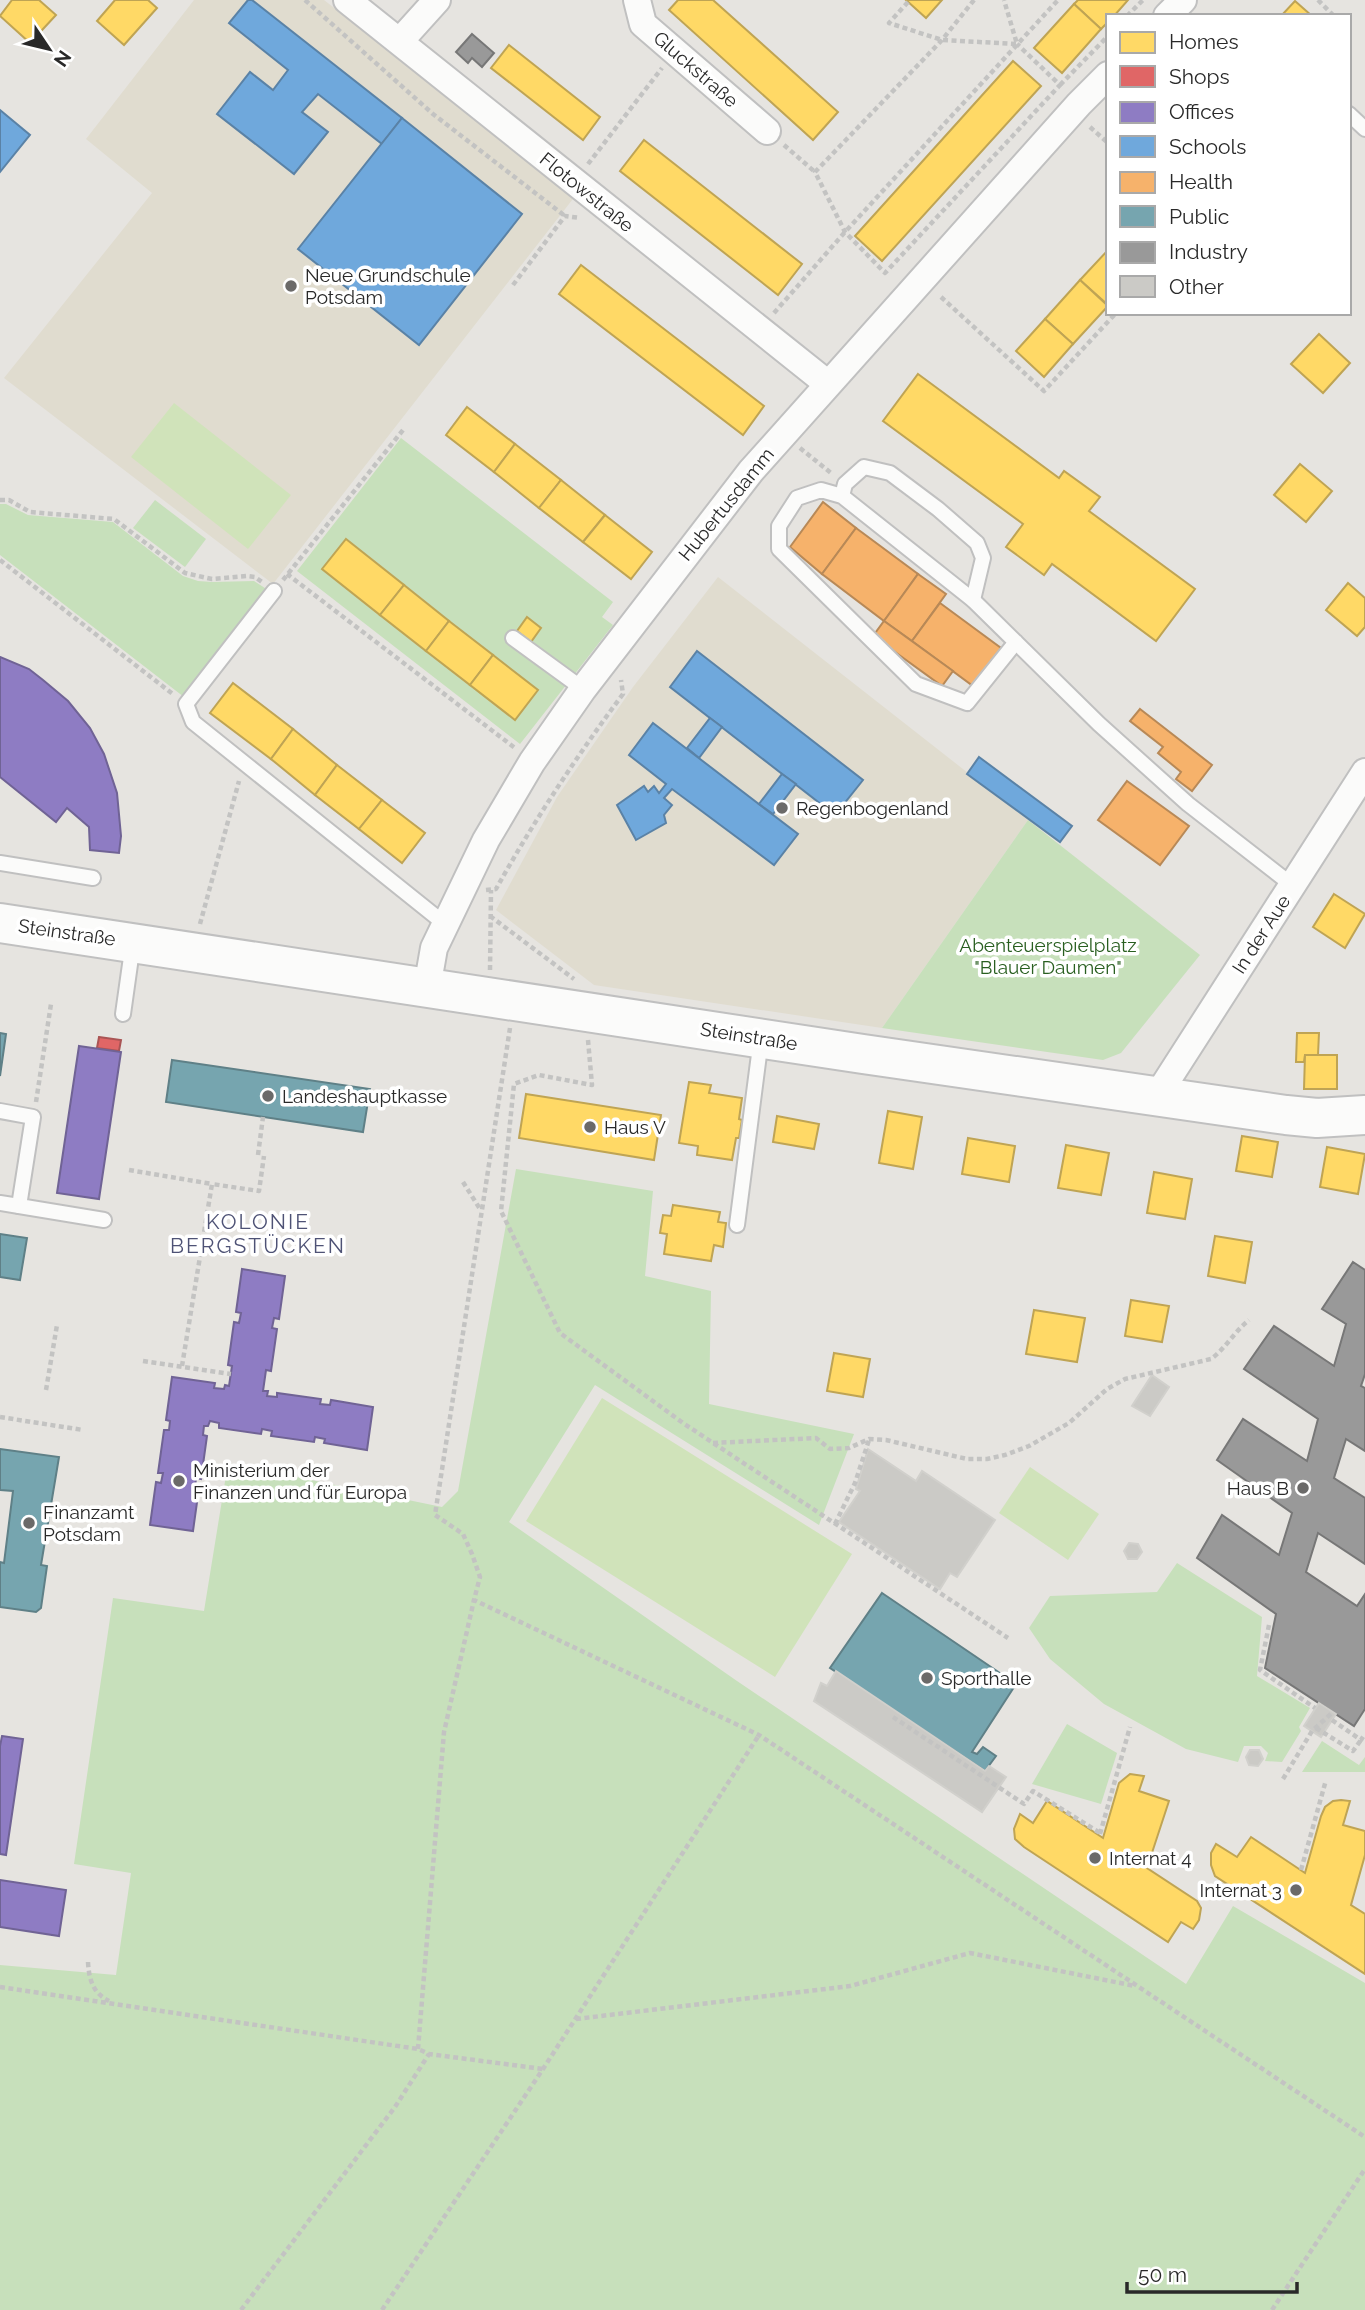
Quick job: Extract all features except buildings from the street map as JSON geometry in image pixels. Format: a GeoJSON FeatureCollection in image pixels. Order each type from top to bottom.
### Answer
{"type":"FeatureCollection","features":[{"type":"Feature","properties":{"kind":"street","name":"Flotowstraße"},"geometry":{"type":"LineString","coordinates":[[347,0],[828,384]]}},
{"type":"Feature","properties":{"kind":"street"},"geometry":{"type":"LineString","coordinates":[[400,41],[436,0]]}},
{"type":"Feature","properties":{"kind":"street","name":"Gluckstraße"},"geometry":{"type":"LineString","coordinates":[[637,0],[643,24],[767,131]]}},
{"type":"Feature","properties":{"kind":"street"},"geometry":{"type":"LineString","coordinates":[[1169,14],[1183,0]]}},
{"type":"Feature","properties":{"kind":"street","name":"Hubertusdamm"},"geometry":{"type":"LineString","coordinates":[[426,988],[434,948],[486,839],[532,762],[583,689],[751,471],[1106,77]]}},
{"type":"Feature","properties":{"kind":"street","name":"In der Aue"},"geometry":{"type":"LineString","coordinates":[[1157,1096],[1365,772]]}},
{"type":"Feature","properties":{"kind":"street","name":"Steinstraße"},"geometry":{"type":"LineString","coordinates":[[0,923],[1286,1115],[1317,1118],[1365,1115]]}},
{"type":"Feature","properties":{"kind":"lane"},"geometry":{"type":"LineString","coordinates":[[1351,116],[1365,129]]}},
{"type":"Feature","properties":{"kind":"lane"},"geometry":{"type":"LineString","coordinates":[[843,490],[864,467],[890,472],[938,509],[977,543],[983,558],[974,600]]}},
{"type":"Feature","properties":{"kind":"lane"},"geometry":{"type":"LineString","coordinates":[[1016,642],[967,703],[916,684],[779,549],[779,526],[797,498],[821,491],[843,490],[974,600],[1016,642],[1098,724],[1188,804],[1292,885]]}},
{"type":"Feature","properties":{"kind":"lane"},"geometry":{"type":"LineString","coordinates":[[274,592],[186,704],[193,722],[445,924]]}},
{"type":"Feature","properties":{"kind":"lane"},"geometry":{"type":"LineString","coordinates":[[513,638],[583,689]]}},
{"type":"Feature","properties":{"kind":"lane"},"geometry":{"type":"LineString","coordinates":[[0,863],[93,878]]}},
{"type":"Feature","properties":{"kind":"lane","name":"Steinstraße"},"geometry":{"type":"LineString","coordinates":[[123,1014],[134,942]]}},
{"type":"Feature","properties":{"kind":"lane"},"geometry":{"type":"LineString","coordinates":[[737,1225],[761,1038]]}},
{"type":"Feature","properties":{"kind":"lane"},"geometry":{"type":"LineString","coordinates":[[0,1111],[33,1117],[19,1206]]}},
{"type":"Feature","properties":{"kind":"lane"},"geometry":{"type":"LineString","coordinates":[[0,1203],[104,1220]]}},
{"type":"Feature","properties":{"kind":"path"},"geometry":{"type":"LineString","coordinates":[[305,0],[433,114],[565,216],[598,219],[607,208]]}},
{"type":"Feature","properties":{"kind":"path"},"geometry":{"type":"LineString","coordinates":[[815,172],[942,40],[974,0]]}},
{"type":"Feature","properties":{"kind":"path"},"geometry":{"type":"LineString","coordinates":[[1004,0],[1017,44],[1060,85]]}},
{"type":"Feature","properties":{"kind":"path"},"geometry":{"type":"LineString","coordinates":[[760,329],[845,232],[1058,0]]}},
{"type":"Feature","properties":{"kind":"path"},"geometry":{"type":"LineString","coordinates":[[1129,14],[1143,0]]}},
{"type":"Feature","properties":{"kind":"path"},"geometry":{"type":"LineString","coordinates":[[1318,0],[1332,14]]}},
{"type":"Feature","properties":{"kind":"path"},"geometry":{"type":"LineString","coordinates":[[908,2],[890,23],[942,40],[1017,44]]}},
{"type":"Feature","properties":{"kind":"path"},"geometry":{"type":"LineString","coordinates":[[767,131],[815,172],[845,232],[885,273],[1106,38]]}},
{"type":"Feature","properties":{"kind":"path"},"geometry":{"type":"LineString","coordinates":[[574,181],[675,51]]}},
{"type":"Feature","properties":{"kind":"path"},"geometry":{"type":"LineString","coordinates":[[1087,125],[1106,141]]}},
{"type":"Feature","properties":{"kind":"path"},"geometry":{"type":"LineString","coordinates":[[513,285],[565,216]]}},
{"type":"Feature","properties":{"kind":"path"},"geometry":{"type":"LineString","coordinates":[[941,297],[1044,391],[1114,315]]}},
{"type":"Feature","properties":{"kind":"path"},"geometry":{"type":"LineString","coordinates":[[403,430],[288,574],[532,762]]}},
{"type":"Feature","properties":{"kind":"path"},"geometry":{"type":"LineString","coordinates":[[784,433],[843,490]]}},
{"type":"Feature","properties":{"kind":"path"},"geometry":{"type":"LineString","coordinates":[[0,500],[9,500],[30,512],[114,519],[185,573],[212,579],[247,576],[255,578],[274,592]]}},
{"type":"Feature","properties":{"kind":"path"},"geometry":{"type":"LineString","coordinates":[[0,560],[186,704]]}},
{"type":"Feature","properties":{"kind":"path"},"geometry":{"type":"LineString","coordinates":[[483,891],[496,889],[558,785],[622,694],[620,668]]}},
{"type":"Feature","properties":{"kind":"path"},"geometry":{"type":"LineString","coordinates":[[193,951],[243,763]]}},
{"type":"Feature","properties":{"kind":"path"},"geometry":{"type":"LineString","coordinates":[[490,981],[491,890]]}},
{"type":"Feature","properties":{"kind":"path"},"geometry":{"type":"LineString","coordinates":[[490,916],[578,982]]}},
{"type":"Feature","properties":{"kind":"path"},"geometry":{"type":"LineString","coordinates":[[33,1117],[51,1004]]}},
{"type":"Feature","properties":{"kind":"path"},"geometry":{"type":"LineString","coordinates":[[418,2049],[444,1732],[480,1577],[463,1534],[435,1515],[480,1210],[512,1018]]}},
{"type":"Feature","properties":{"kind":"path"},"geometry":{"type":"LineString","coordinates":[[588,1039],[592,1085],[539,1075],[514,1084],[501,1211],[560,1333],[713,1443],[1008,1638]]}},
{"type":"Feature","properties":{"kind":"path"},"geometry":{"type":"LineString","coordinates":[[129,1170],[258,1191],[263,1117]]}},
{"type":"Feature","properties":{"kind":"path"},"geometry":{"type":"LineString","coordinates":[[463,1182],[480,1210]]}},
{"type":"Feature","properties":{"kind":"path"},"geometry":{"type":"LineString","coordinates":[[182,1367],[212,1184]]}},
{"type":"Feature","properties":{"kind":"path"},"geometry":{"type":"LineString","coordinates":[[713,1443],[816,1438],[830,1448],[849,1448],[869,1440],[886,1440],[967,1459],[1005,1455],[1029,1446],[1069,1423],[1107,1390],[1125,1379],[1211,1359],[1220,1352],[1236,1330],[1249,1320]]}},
{"type":"Feature","properties":{"kind":"path"},"geometry":{"type":"LineString","coordinates":[[46,1390],[57,1325]]}},
{"type":"Feature","properties":{"kind":"path"},"geometry":{"type":"LineString","coordinates":[[144,1361],[231,1374]]}},
{"type":"Feature","properties":{"kind":"path"},"geometry":{"type":"LineString","coordinates":[[0,1417],[83,1430]]}},
{"type":"Feature","properties":{"kind":"path"},"geometry":{"type":"LineString","coordinates":[[835,1524],[855,1483],[869,1440]]}},
{"type":"Feature","properties":{"kind":"path"},"geometry":{"type":"LineString","coordinates":[[474,1601],[759,1735],[1365,2137]]}},
{"type":"Feature","properties":{"kind":"path"},"geometry":{"type":"LineString","coordinates":[[1269,1625],[1260,1670],[1315,1708]]}},
{"type":"Feature","properties":{"kind":"path"},"geometry":{"type":"LineString","coordinates":[[1283,1779],[1316,1728],[1333,1712]]}},
{"type":"Feature","properties":{"kind":"path"},"geometry":{"type":"LineString","coordinates":[[893,1717],[960,1757],[1024,1804],[1033,1791],[1100,1834],[1130,1727]]}},
{"type":"Feature","properties":{"kind":"path"},"geometry":{"type":"LineString","coordinates":[[1332,1720],[1361,1740]]}},
{"type":"Feature","properties":{"kind":"path"},"geometry":{"type":"LineString","coordinates":[[1316,1728],[1353,1751],[1365,1734]]}},
{"type":"Feature","properties":{"kind":"path"},"geometry":{"type":"LineString","coordinates":[[382,2310],[576,2019],[759,1735]]}},
{"type":"Feature","properties":{"kind":"path"},"geometry":{"type":"LineString","coordinates":[[1301,1870],[1326,1780]]}},
{"type":"Feature","properties":{"kind":"path"},"geometry":{"type":"LineString","coordinates":[[576,2019],[850,1986],[970,1953],[1139,1987]]}},
{"type":"Feature","properties":{"kind":"path"},"geometry":{"type":"LineString","coordinates":[[88,1962],[89,1977],[95,1990],[106,2000],[120,2004]]}},
{"type":"Feature","properties":{"kind":"path"},"geometry":{"type":"LineString","coordinates":[[0,1987],[418,2049],[429,2054],[543,2069]]}},
{"type":"Feature","properties":{"kind":"path"},"geometry":{"type":"LineString","coordinates":[[241,2310],[395,2107],[429,2054]]}},
{"type":"Feature","properties":{"kind":"path"},"geometry":{"type":"LineString","coordinates":[[1272,2310],[1365,2169]]}},
{"type":"Feature","properties":{"kind":"shaded area","name":"Neue Grundschule Potsdam"},"geometry":{"type":"Polygon","coordinates":[[[194,0],[324,0],[576,195],[273,584],[4,378],[152,193],[86,139],[194,0]]]}},
{"type":"Feature","properties":{"kind":"shaded area","name":"Regenbogenland"},"geometry":{"type":"Polygon","coordinates":[[[718,577],[1028,820],[882,1028],[594,985],[496,910],[557,797],[633,687],[718,577]]]}},
{"type":"Feature","properties":{"kind":"green space"},"geometry":{"type":"Polygon","coordinates":[[[174,403],[291,495],[248,549],[131,457],[174,403]]]}},
{"type":"Feature","properties":{"kind":"green space"},"geometry":{"type":"Polygon","coordinates":[[[401,438],[613,602],[602,617],[613,625],[520,744],[297,571],[401,438]]]}},
{"type":"Feature","properties":{"kind":"green space"},"geometry":{"type":"Polygon","coordinates":[[[155,500],[206,539],[185,567],[133,528],[155,500]]]}},
{"type":"Feature","properties":{"kind":"green space"},"geometry":{"type":"Polygon","coordinates":[[[0,504],[6,504],[28,515],[113,522],[183,576],[212,582],[254,581],[268,590],[184,697],[0,555],[0,504]]]}},
{"type":"Feature","properties":{"kind":"green space","name":"Abenteuerspielplatz \"Blauer Daumen\""},"geometry":{"type":"Polygon","coordinates":[[[1028,820],[1200,955],[1121,1053],[1103,1060],[882,1028],[1028,820]]]}},
{"type":"Feature","properties":{"kind":"green space"},"geometry":{"type":"Polygon","coordinates":[[[516,1169],[653,1191],[645,1276],[711,1291],[709,1404],[854,1434],[819,1525],[595,1385],[509,1522],[737,1681],[1186,1984],[1233,1906],[1365,1983],[1365,2310],[0,2310],[0,1965],[116,1975],[131,1873],[74,1864],[113,1598],[204,1611],[228,1463],[442,1507],[458,1491],[516,1169]]]}},
{"type":"Feature","properties":{"kind":"green space"},"geometry":{"type":"Polygon","coordinates":[[[602,1398],[852,1554],[775,1677],[526,1521],[602,1398]]]}},
{"type":"Feature","properties":{"kind":"green space"},"geometry":{"type":"Polygon","coordinates":[[[1030,1467],[1099,1514],[1068,1560],[999,1513],[1030,1467]]]}},
{"type":"Feature","properties":{"kind":"green space"},"geometry":{"type":"Polygon","coordinates":[[[1177,1563],[1262,1617],[1257,1676],[1310,1708],[1299,1727],[1301,1731],[1282,1762],[1265,1761],[1268,1753],[1261,1746],[1244,1746],[1238,1762],[1186,1749],[1104,1704],[1050,1659],[1029,1628],[1050,1596],[1157,1592],[1177,1563]]]}},
{"type":"Feature","properties":{"kind":"green space"},"geometry":{"type":"Polygon","coordinates":[[[1067,1724],[1117,1753],[1101,1804],[1032,1784],[1067,1724]]]}},
{"type":"Feature","properties":{"kind":"green space"},"geometry":{"type":"Polygon","coordinates":[[[1322,1741],[1359,1765],[1365,1757],[1365,1772],[1302,1772],[1322,1741]]]}},
{"type":"Feature","properties":{"kind":"place","name":"Neue Grundschule Potsdam"},"geometry":{"type":"Point","coordinates":[291,286]}},
{"type":"Feature","properties":{"kind":"place","name":"Regenbogenland"},"geometry":{"type":"Point","coordinates":[782,808]}},
{"type":"Feature","properties":{"kind":"place","name":"Landeshauptkasse"},"geometry":{"type":"Point","coordinates":[268,1096]}},
{"type":"Feature","properties":{"kind":"place","name":"Haus V"},"geometry":{"type":"Point","coordinates":[590,1127]}},
{"type":"Feature","properties":{"kind":"place","name":"Ministerium der Finanzen und für Europa"},"geometry":{"type":"Point","coordinates":[179,1481]}},
{"type":"Feature","properties":{"kind":"place","name":"Haus B"},"geometry":{"type":"Point","coordinates":[1303,1488]}},
{"type":"Feature","properties":{"kind":"place","name":"Finanzamt Potsdam"},"geometry":{"type":"Point","coordinates":[29,1523]}},
{"type":"Feature","properties":{"kind":"place","name":"Sporthalle"},"geometry":{"type":"Point","coordinates":[927,1678]}},
{"type":"Feature","properties":{"kind":"place","name":"Internat 4"},"geometry":{"type":"Point","coordinates":[1095,1858]}},
{"type":"Feature","properties":{"kind":"place","name":"Internat 3"},"geometry":{"type":"Point","coordinates":[1296,1890]}},
{"type":"Feature","properties":{"kind":"district","name":"KOLONIE BERGSTÜCKEN"},"geometry":{"type":"Point","coordinates":[258,1233]}}]}
